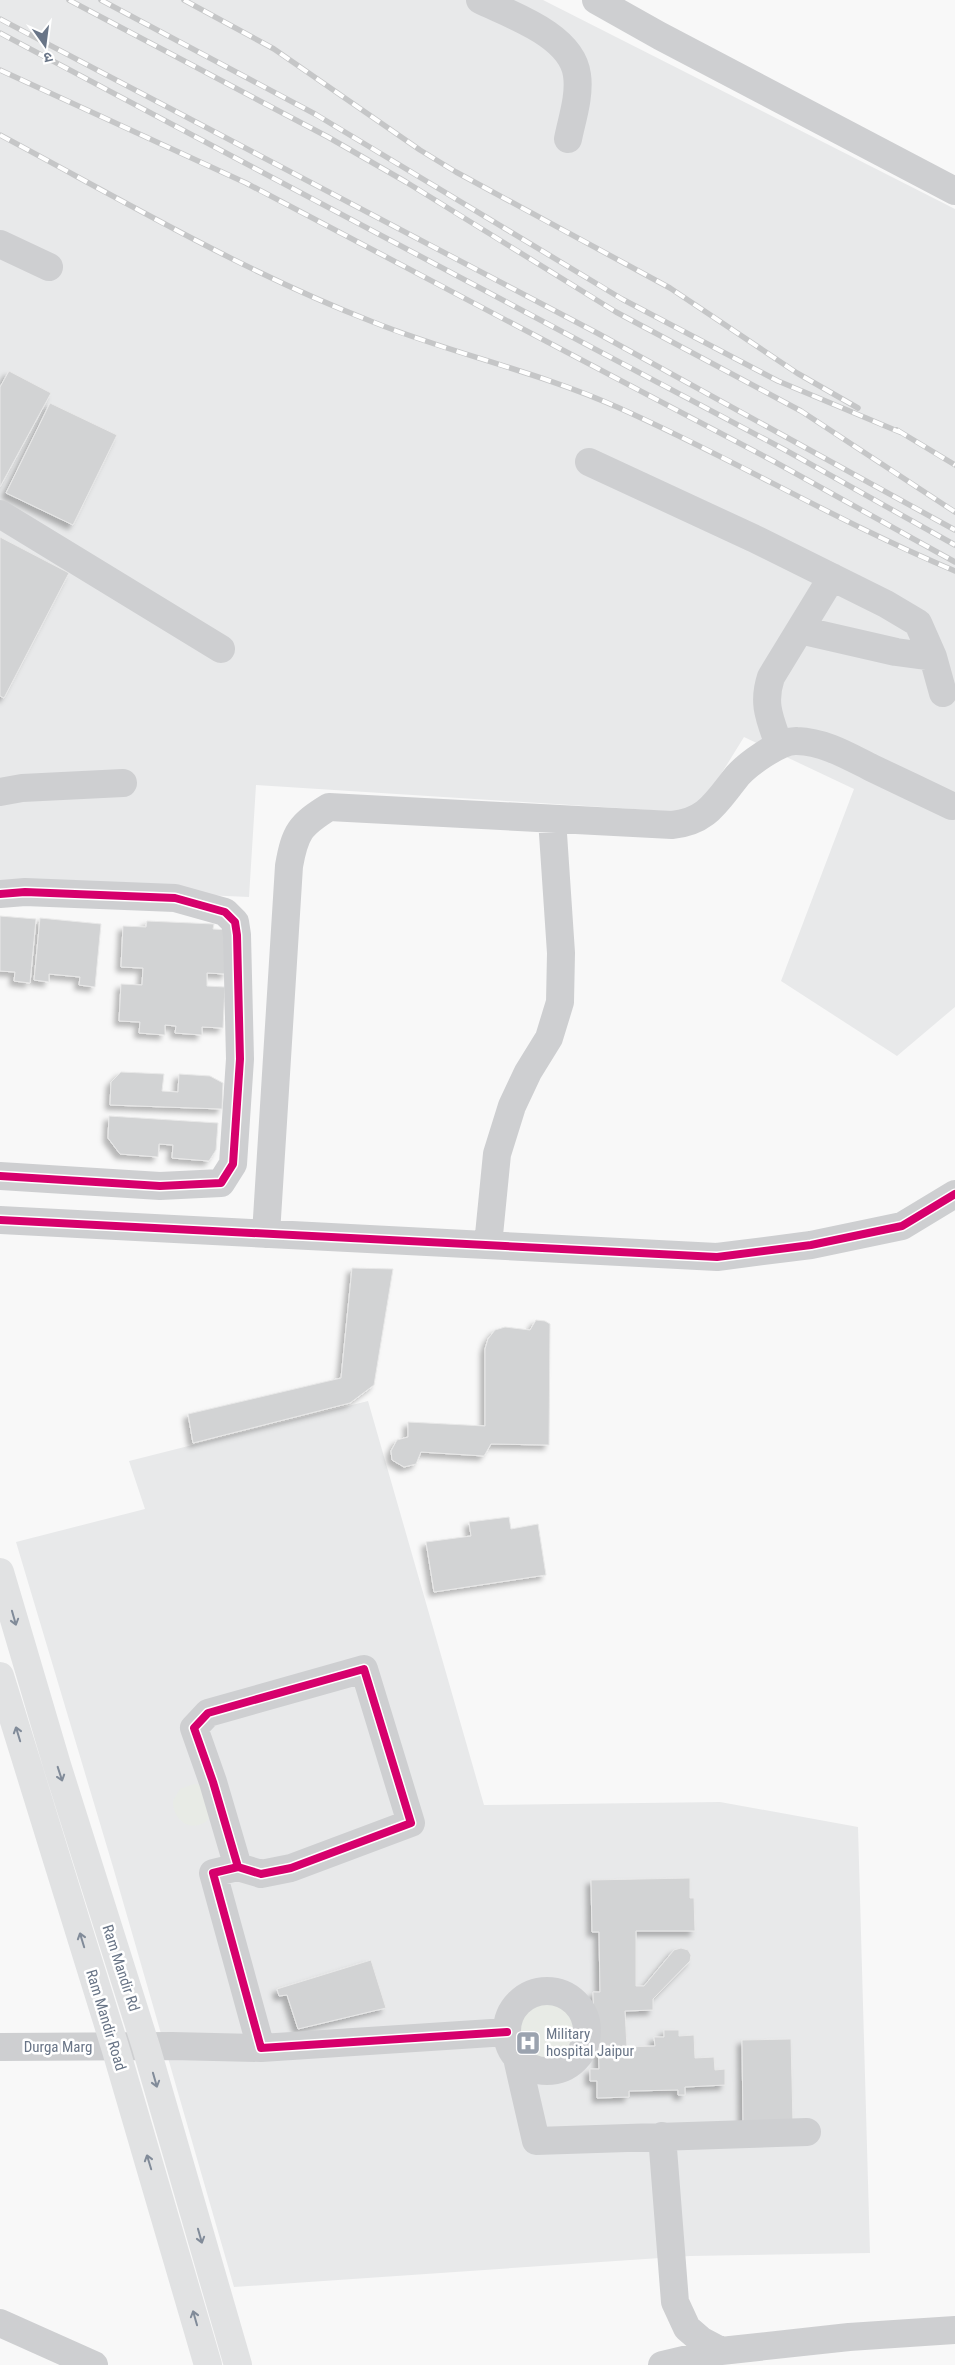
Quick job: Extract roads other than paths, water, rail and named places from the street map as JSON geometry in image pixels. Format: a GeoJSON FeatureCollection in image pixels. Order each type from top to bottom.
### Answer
{"type":"FeatureCollection","features":[{"type":"Feature","properties":{"kind":"main road","name":"Ram Mandir Rd"},"geometry":{"type":"LineString","coordinates":[[0,1572],[60,1774],[146,2047],[238,2365]]}},
{"type":"Feature","properties":{"kind":"main road","name":"Ram Mandir Road"},"geometry":{"type":"LineString","coordinates":[[0,1676],[115,2047],[208,2365]]}},
{"type":"Feature","properties":{"kind":"street"},"geometry":{"type":"LineString","coordinates":[[480,0],[542,30],[561,44],[572,58],[577,74],[576,104],[568,139]]}},
{"type":"Feature","properties":{"kind":"street"},"geometry":{"type":"LineString","coordinates":[[596,0],[669,41],[955,191]]}},
{"type":"Feature","properties":{"kind":"street"},"geometry":{"type":"LineString","coordinates":[[0,244],[49,267]]}},
{"type":"Feature","properties":{"kind":"street"},"geometry":{"type":"LineString","coordinates":[[589,462],[832,577],[886,604],[918,623],[933,657],[943,693]]}},
{"type":"Feature","properties":{"kind":"street"},"geometry":{"type":"LineString","coordinates":[[0,514],[221,650]]}},
{"type":"Feature","properties":{"kind":"street"},"geometry":{"type":"LineString","coordinates":[[779,745],[768,710],[766,693],[771,677],[832,577]]}},
{"type":"Feature","properties":{"kind":"street"},"geometry":{"type":"LineString","coordinates":[[800,630],[896,652],[933,657]]}},
{"type":"Feature","properties":{"kind":"street"},"geometry":{"type":"LineString","coordinates":[[266,1234],[289,866],[293,844],[306,821],[329,807],[672,825],[696,821],[717,801],[738,774],[779,745],[796,741],[826,746],[952,806]]}},
{"type":"Feature","properties":{"kind":"street"},"geometry":{"type":"LineString","coordinates":[[0,792],[22,788],[123,783]]}},
{"type":"Feature","properties":{"kind":"street"},"geometry":{"type":"LineString","coordinates":[[488,1245],[497,1154],[512,1106],[528,1072],[549,1038],[560,1002],[561,953],[552,819]]}},
{"type":"Feature","properties":{"kind":"street"},"geometry":{"type":"LineString","coordinates":[[0,894],[25,892],[175,898],[225,912],[235,922],[237,935],[240,1060],[233,1164],[221,1183],[160,1186],[0,1176]]}},
{"type":"Feature","properties":{"kind":"street"},"geometry":{"type":"LineString","coordinates":[[0,1220],[717,1257],[811,1245],[902,1226],[955,1194]]}},
{"type":"Feature","properties":{"kind":"street"},"geometry":{"type":"LineString","coordinates":[[238,1867],[213,1782],[194,1728],[208,1713],[364,1669],[411,1823],[291,1868],[261,1874],[238,1867],[214,1873],[261,2048]]}},
{"type":"Feature","properties":{"kind":"street"},"geometry":{"type":"LineString","coordinates":[[548,1990],[567,1995],[578,2004],[586,2016],[586,2042],[583,2051],[574,2062],[562,2069],[547,2072],[528,2067],[517,2058],[509,2046],[507,2032],[512,2010],[522,2000],[534,1993],[548,1990]]}},
{"type":"Feature","properties":{"kind":"street","name":"Durga Marg"},"geometry":{"type":"LineString","coordinates":[[0,2047],[261,2048],[507,2032]]}},
{"type":"Feature","properties":{"kind":"street"},"geometry":{"type":"LineString","coordinates":[[517,2058],[536,2141],[807,2132]]}},
{"type":"Feature","properties":{"kind":"street"},"geometry":{"type":"LineString","coordinates":[[662,2136],[675,2302],[687,2328],[702,2341],[721,2351]]}},
{"type":"Feature","properties":{"kind":"street"},"geometry":{"type":"LineString","coordinates":[[0,2323],[94,2365]]}},
{"type":"Feature","properties":{"kind":"street"},"geometry":{"type":"LineString","coordinates":[[662,2365],[721,2351],[849,2337],[955,2330]]}},
{"type":"Feature","properties":{"kind":"railway"},"geometry":{"type":"LineString","coordinates":[[69,0],[328,137],[406,182],[616,312],[801,411],[955,512]]}},
{"type":"Feature","properties":{"kind":"railway"},"geometry":{"type":"LineString","coordinates":[[101,0],[315,114],[622,299],[778,381],[902,433]]}},
{"type":"Feature","properties":{"kind":"railway"},"geometry":{"type":"LineString","coordinates":[[184,0],[274,49],[420,150],[456,172],[670,288],[797,373],[858,408]]}},
{"type":"Feature","properties":{"kind":"railway"},"geometry":{"type":"LineString","coordinates":[[0,19],[599,334],[955,530]]}},
{"type":"Feature","properties":{"kind":"railway"},"geometry":{"type":"LineString","coordinates":[[0,33],[787,451],[955,545]]}},
{"type":"Feature","properties":{"kind":"railway"},"geometry":{"type":"LineString","coordinates":[[0,70],[246,183],[775,462],[955,562]]}},
{"type":"Feature","properties":{"kind":"railway"},"geometry":{"type":"LineString","coordinates":[[0,135],[184,234],[277,281],[373,322],[434,344],[557,383],[617,407],[702,447],[870,532],[955,571]]}},
{"type":"Feature","properties":{"kind":"railway"},"geometry":{"type":"LineString","coordinates":[[897,430],[955,465]]}},
{"type":"Feature","properties":{"kind":"place","name":"Military hospital Jaipur"},"geometry":{"type":"Point","coordinates":[528,2043]}}]}
